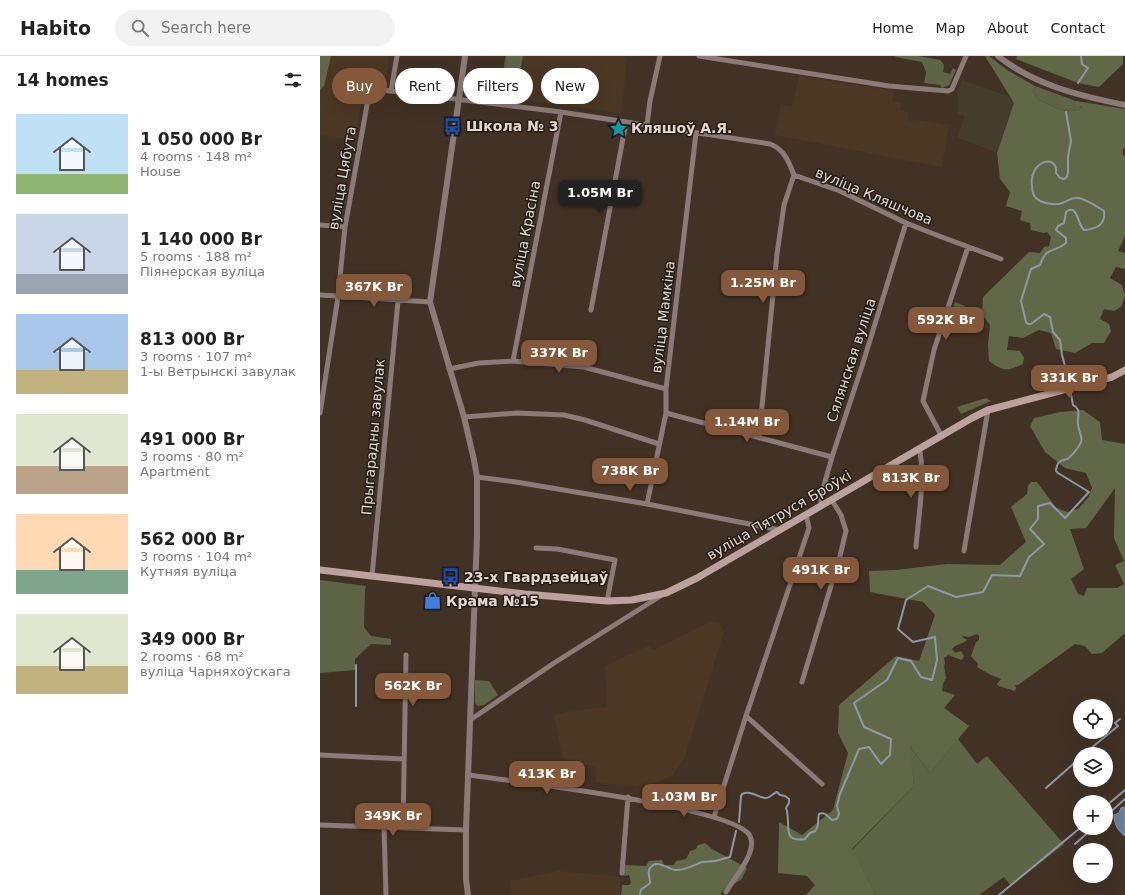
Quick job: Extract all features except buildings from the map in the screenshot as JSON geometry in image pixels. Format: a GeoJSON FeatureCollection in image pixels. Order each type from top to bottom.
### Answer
{"type":"FeatureCollection","features":[{"type":"Feature","properties":{"kind":"main road","name":"вуліца Пятруся Броўкі"},"geometry":{"type":"LineString","coordinates":[[320,570],[525,594],[607,601],[632,600],[666,593],[697,578],[919,448],[988,410],[1091,384],[1112,377],[1125,370]]}},
{"type":"Feature","properties":{"kind":"street"},"geometry":{"type":"LineString","coordinates":[[391,91],[397,56]]}},
{"type":"Feature","properties":{"kind":"street"},"geometry":{"type":"LineString","coordinates":[[465,56],[430,302],[464,417],[477,477],[477,536],[466,830],[466,880],[468,895]]}},
{"type":"Feature","properties":{"kind":"street"},"geometry":{"type":"LineString","coordinates":[[647,125],[650,101],[660,56]]}},
{"type":"Feature","properties":{"kind":"street"},"geometry":{"type":"LineString","coordinates":[[699,56],[889,86],[948,91],[952,89],[966,56]]}},
{"type":"Feature","properties":{"kind":"street"},"geometry":{"type":"LineString","coordinates":[[998,56],[1019,70],[1038,80],[1080,95],[1125,105]]}},
{"type":"Feature","properties":{"kind":"street","name":"вуліца Кляшчова"},"geometry":{"type":"LineString","coordinates":[[387,91],[561,112],[777,147],[787,158],[794,175],[840,191],[906,224],[1001,259]]}},
{"type":"Feature","properties":{"kind":"street","name":"вуліца Цябута"},"geometry":{"type":"LineString","coordinates":[[320,413],[338,297],[345,228],[367,104]]}},
{"type":"Feature","properties":{"kind":"street","name":"вуліца Красіна"},"geometry":{"type":"LineString","coordinates":[[513,361],[561,112]]}},
{"type":"Feature","properties":{"kind":"street"},"geometry":{"type":"LineString","coordinates":[[591,310],[626,122]]}},
{"type":"Feature","properties":{"kind":"street","name":"вуліца Мамкіна"},"geometry":{"type":"LineString","coordinates":[[647,504],[666,413],[666,389],[696,133]]}},
{"type":"Feature","properties":{"kind":"street"},"geometry":{"type":"LineString","coordinates":[[759,437],[777,254],[784,205],[794,175]]}},
{"type":"Feature","properties":{"kind":"street","name":"Сялянская вуліца"},"geometry":{"type":"LineString","coordinates":[[821,505],[821,496],[832,456],[863,363],[906,224]]}},
{"type":"Feature","properties":{"kind":"street"},"geometry":{"type":"LineString","coordinates":[[320,225],[345,228]]}},
{"type":"Feature","properties":{"kind":"street"},"geometry":{"type":"LineString","coordinates":[[942,435],[923,401],[934,350],[968,247]]}},
{"type":"Feature","properties":{"kind":"street"},"geometry":{"type":"LineString","coordinates":[[320,295],[430,302]]}},
{"type":"Feature","properties":{"kind":"street","name":"Прыгарадны завулак"},"geometry":{"type":"LineString","coordinates":[[372,576],[398,301]]}},
{"type":"Feature","properties":{"kind":"street"},"geometry":{"type":"LineString","coordinates":[[449,369],[479,363],[513,361],[584,367],[666,389]]}},
{"type":"Feature","properties":{"kind":"street"},"geometry":{"type":"LineString","coordinates":[[964,551],[988,410]]}},
{"type":"Feature","properties":{"kind":"street"},"geometry":{"type":"LineString","coordinates":[[464,417],[517,413],[564,415],[585,420],[660,444]]}},
{"type":"Feature","properties":{"kind":"street"},"geometry":{"type":"LineString","coordinates":[[666,413],[832,456]]}},
{"type":"Feature","properties":{"kind":"street"},"geometry":{"type":"LineString","coordinates":[[916,547],[921,486],[921,456],[919,448]]}},
{"type":"Feature","properties":{"kind":"street"},"geometry":{"type":"LineString","coordinates":[[477,477],[647,504],[780,530]]}},
{"type":"Feature","properties":{"kind":"street"},"geometry":{"type":"LineString","coordinates":[[802,682],[840,556],[846,531],[841,515],[832,499]]}},
{"type":"Feature","properties":{"kind":"street"},"geometry":{"type":"LineString","coordinates":[[714,817],[808,528],[806,514]]}},
{"type":"Feature","properties":{"kind":"street"},"geometry":{"type":"LineString","coordinates":[[536,548],[557,549],[615,560],[607,601]]}},
{"type":"Feature","properties":{"kind":"street","name":"вуліца Пятруся Броўкі"},"geometry":{"type":"LineString","coordinates":[[470,720],[554,663],[666,593]]}},
{"type":"Feature","properties":{"kind":"street"},"geometry":{"type":"LineString","coordinates":[[403,828],[406,655]]}},
{"type":"Feature","properties":{"kind":"street"},"geometry":{"type":"LineString","coordinates":[[746,716],[822,784]]}},
{"type":"Feature","properties":{"kind":"street"},"geometry":{"type":"LineString","coordinates":[[320,756],[404,759]]}},
{"type":"Feature","properties":{"kind":"street"},"geometry":{"type":"LineString","coordinates":[[469,775],[628,797],[714,817],[743,828],[750,836],[752,842],[750,854],[726,892]]}},
{"type":"Feature","properties":{"kind":"street"},"geometry":{"type":"LineString","coordinates":[[622,873],[628,797]]}},
{"type":"Feature","properties":{"kind":"street"},"geometry":{"type":"LineString","coordinates":[[320,825],[466,830]]}},
{"type":"Feature","properties":{"kind":"street"},"geometry":{"type":"LineString","coordinates":[[384,828],[386,895]]}},
{"type":"Feature","properties":{"kind":"shaded area"},"geometry":{"type":"Polygon","coordinates":[[[327,56],[389,56],[387,71],[387,68],[332,68],[332,104],[361,104],[356,140],[320,135],[320,85],[327,56]]]}},
{"type":"Feature","properties":{"kind":"shaded area"},"geometry":{"type":"Polygon","coordinates":[[[505,56],[624,56],[627,61],[621,113],[554,104],[599,104],[599,68],[541,68],[541,102],[533,101],[533,68],[503,68],[505,56]]]}},
{"type":"Feature","properties":{"kind":"shaded area"},"geometry":{"type":"Polygon","coordinates":[[[799,76],[894,91],[892,101],[901,103],[900,110],[909,112],[908,121],[916,120],[949,125],[942,167],[775,135],[781,104],[792,107],[799,76]]]}},
{"type":"Feature","properties":{"kind":"shaded area"},"geometry":{"type":"Polygon","coordinates":[[[962,80],[1016,99],[997,153],[957,137],[965,116],[957,114],[959,105],[957,94],[962,80]]]}},
{"type":"Feature","properties":{"kind":"shaded area"},"geometry":{"type":"Polygon","coordinates":[[[711,621],[719,623],[724,632],[685,757],[672,776],[653,784],[637,786],[596,783],[596,766],[585,765],[578,761],[563,759],[554,715],[569,711],[607,707],[605,666],[650,645],[653,650],[711,621]]]}},
{"type":"Feature","properties":{"kind":"shaded area"},"geometry":{"type":"Polygon","coordinates":[[[558,871],[620,877],[620,895],[511,895],[510,881],[558,871]]]}},
{"type":"Feature","properties":{"kind":"green space"},"geometry":{"type":"Polygon","coordinates":[[[320,56],[331,56],[324,86],[320,90],[320,56]]]}},
{"type":"Feature","properties":{"kind":"green space"},"geometry":{"type":"Polygon","coordinates":[[[506,56],[523,56],[521,68],[504,68],[506,56]]]}},
{"type":"Feature","properties":{"kind":"green space"},"geometry":{"type":"Polygon","coordinates":[[[918,56],[940,60],[944,65],[943,72],[950,74],[953,68],[956,70],[949,85],[942,88],[940,85],[924,83],[926,72],[922,62],[895,57],[918,56]]]}},
{"type":"Feature","properties":{"kind":"green space"},"geometry":{"type":"Polygon","coordinates":[[[985,56],[989,56],[1007,70],[1035,86],[1033,91],[1037,99],[1054,107],[1065,111],[1083,108],[1081,106],[1076,106],[1074,103],[1076,101],[1125,109],[1125,148],[1123,149],[1123,155],[1125,156],[1125,236],[1118,251],[1125,253],[1125,269],[1116,267],[1110,278],[1122,285],[1125,296],[1121,307],[1114,311],[1104,309],[1100,319],[1109,324],[1111,331],[1104,343],[1092,343],[1075,353],[1056,349],[1051,333],[1039,330],[1023,338],[1009,336],[1007,350],[1020,351],[1024,358],[1023,364],[1009,369],[1002,369],[989,361],[988,345],[990,325],[982,315],[983,297],[1029,252],[1040,253],[1044,247],[1049,246],[1051,237],[1047,232],[1044,233],[1031,230],[1030,223],[1020,220],[1022,211],[1006,206],[1010,192],[1000,179],[997,153],[1014,103],[985,56]]]}},
{"type":"Feature","properties":{"kind":"green space"},"geometry":{"type":"Polygon","coordinates":[[[1017,56],[1123,56],[1123,64],[1099,87],[1078,83],[1016,59],[1017,56]]]}},
{"type":"Feature","properties":{"kind":"green space"},"geometry":{"type":"Polygon","coordinates":[[[1035,86],[1076,101],[1074,103],[1083,108],[1065,111],[1054,107],[1037,99],[1033,91],[1035,86]]]}},
{"type":"Feature","properties":{"kind":"green space"},"geometry":{"type":"Polygon","coordinates":[[[955,302],[965,306],[966,308],[961,327],[948,324],[955,302]]]}},
{"type":"Feature","properties":{"kind":"green space"},"geometry":{"type":"Polygon","coordinates":[[[986,398],[991,401],[961,414],[957,407],[986,398]]]}},
{"type":"Feature","properties":{"kind":"green space"},"geometry":{"type":"Polygon","coordinates":[[[1083,410],[1100,422],[1102,440],[1125,444],[1125,633],[1102,653],[1092,654],[1085,646],[1075,644],[1018,685],[1015,685],[1015,691],[999,686],[997,684],[1001,679],[977,667],[978,664],[971,656],[976,642],[979,640],[979,636],[977,634],[969,637],[963,636],[962,637],[967,640],[952,649],[955,653],[961,651],[964,656],[962,660],[948,655],[944,658],[946,678],[942,691],[955,695],[944,708],[969,726],[930,773],[910,746],[914,786],[852,849],[876,895],[806,895],[815,885],[807,876],[778,873],[779,822],[802,835],[833,810],[848,753],[838,733],[839,705],[896,656],[919,661],[935,615],[923,602],[870,592],[869,571],[896,570],[947,564],[1000,565],[1026,542],[1011,507],[1027,494],[1028,486],[1031,482],[1037,482],[1056,508],[1068,512],[1078,509],[1088,498],[1092,488],[1086,473],[1065,468],[1045,452],[1030,426],[1034,418],[1060,412],[1083,410]],[[1115,488],[1086,528],[1070,529],[1084,569],[1071,579],[1078,594],[1084,596],[1087,588],[1117,588],[1124,584],[1115,565],[1124,561],[1114,538],[1115,488]]]}},
{"type":"Feature","properties":{"kind":"green space"},"geometry":{"type":"Polygon","coordinates":[[[320,580],[366,586],[364,627],[371,636],[391,639],[391,645],[371,644],[355,659],[355,670],[320,673],[320,580]]]}},
{"type":"Feature","properties":{"kind":"green space"},"geometry":{"type":"Polygon","coordinates":[[[475,680],[489,681],[498,695],[484,705],[478,706],[475,703],[475,680]]]}},
{"type":"Feature","properties":{"kind":"green space"},"geometry":{"type":"Polygon","coordinates":[[[958,739],[977,764],[987,756],[1064,844],[1011,886],[1004,877],[979,895],[876,895],[852,850],[914,786],[909,745],[930,773],[958,739]]]}},
{"type":"Feature","properties":{"kind":"green space"},"geometry":{"type":"Polygon","coordinates":[[[705,843],[712,849],[747,868],[741,880],[725,888],[720,895],[621,895],[622,885],[629,885],[631,883],[629,875],[625,876],[623,874],[625,865],[646,866],[649,861],[662,860],[664,865],[674,865],[676,861],[686,859],[690,851],[696,849],[698,845],[705,843]]]}},
{"type":"Feature","properties":{"kind":"water"},"geometry":{"type":"Polygon","coordinates":[[[1125,807],[1125,836],[1117,827],[1114,815],[1119,813],[1121,808],[1125,807]]]}},
{"type":"Feature","properties":{"kind":"waterway"},"geometry":{"type":"LineString","coordinates":[[1078,83],[1088,68],[1082,64],[1081,56]]}},
{"type":"Feature","properties":{"kind":"waterway"},"geometry":{"type":"LineString","coordinates":[[739,822],[742,794],[748,793],[766,798],[777,792],[789,799],[789,803],[786,808],[788,814],[788,831],[792,838],[805,839],[810,833],[815,831],[819,814],[821,813],[825,814],[832,820],[837,819],[839,814],[837,806],[840,794],[859,749],[869,747],[881,764],[890,755],[891,739],[864,727],[854,703],[887,680],[898,658],[911,661],[921,677],[932,680],[937,660],[935,637],[913,642],[898,629],[906,600],[928,586],[956,597],[983,592],[992,575],[1020,576],[1029,557],[1044,544],[1030,529],[1038,519],[1038,506],[1050,503],[1065,518],[1089,492],[1056,471],[1059,462],[1071,456],[1081,442],[1078,424],[1078,411],[1073,405],[1060,340],[1053,332],[1050,317],[1044,314],[1031,324],[1028,324],[1026,322],[1021,301],[1031,269],[1040,265],[1048,252],[1066,243],[1066,238],[1056,230],[1058,226],[1064,223],[1066,212],[1073,210],[1084,230],[1099,226],[1104,216],[1104,211],[1082,199],[1074,198],[1059,204],[1052,204],[1038,200],[1033,192],[1032,178],[1034,171],[1043,163],[1053,163],[1056,173],[1060,178],[1064,179],[1067,177],[1068,156],[1071,141],[1066,112]]}},
{"type":"Feature","properties":{"kind":"waterway"},"geometry":{"type":"LineString","coordinates":[[356,665],[356,706]]}},
{"type":"Feature","properties":{"kind":"waterway"},"geometry":{"type":"LineString","coordinates":[[1092,747],[1118,726],[1115,723],[1120,719]]}},
{"type":"Feature","properties":{"kind":"waterway"},"geometry":{"type":"LineString","coordinates":[[1046,788],[1073,764]]}},
{"type":"Feature","properties":{"kind":"waterway"},"geometry":{"type":"LineString","coordinates":[[1113,800],[1125,790]]}},
{"type":"Feature","properties":{"kind":"waterway"},"geometry":{"type":"LineString","coordinates":[[1113,810],[1125,799]]}},
{"type":"Feature","properties":{"kind":"waterway"},"geometry":{"type":"LineString","coordinates":[[640,895],[642,889],[650,883],[649,870],[654,864],[660,864],[675,870],[679,870],[686,869],[702,862],[730,857],[736,831]]}},
{"type":"Feature","properties":{"kind":"waterway"},"geometry":{"type":"LineString","coordinates":[[999,895],[1073,834]]}},
{"type":"Feature","properties":{"kind":"waterway"},"geometry":{"type":"LineString","coordinates":[[1076,843],[1085,835]]}},
{"type":"Feature","properties":{"kind":"place","name":"Школа № 3"},"geometry":{"type":"Point","coordinates":[453,126]}},
{"type":"Feature","properties":{"kind":"place","name":"Кляшоў А.Я."},"geometry":{"type":"Point","coordinates":[618,128]}},
{"type":"Feature","properties":{"kind":"place","name":"23-х Гвардзейцаў"},"geometry":{"type":"Point","coordinates":[451,577]}},
{"type":"Feature","properties":{"kind":"place","name":"Крама №15"},"geometry":{"type":"Point","coordinates":[433,601]}}]}
